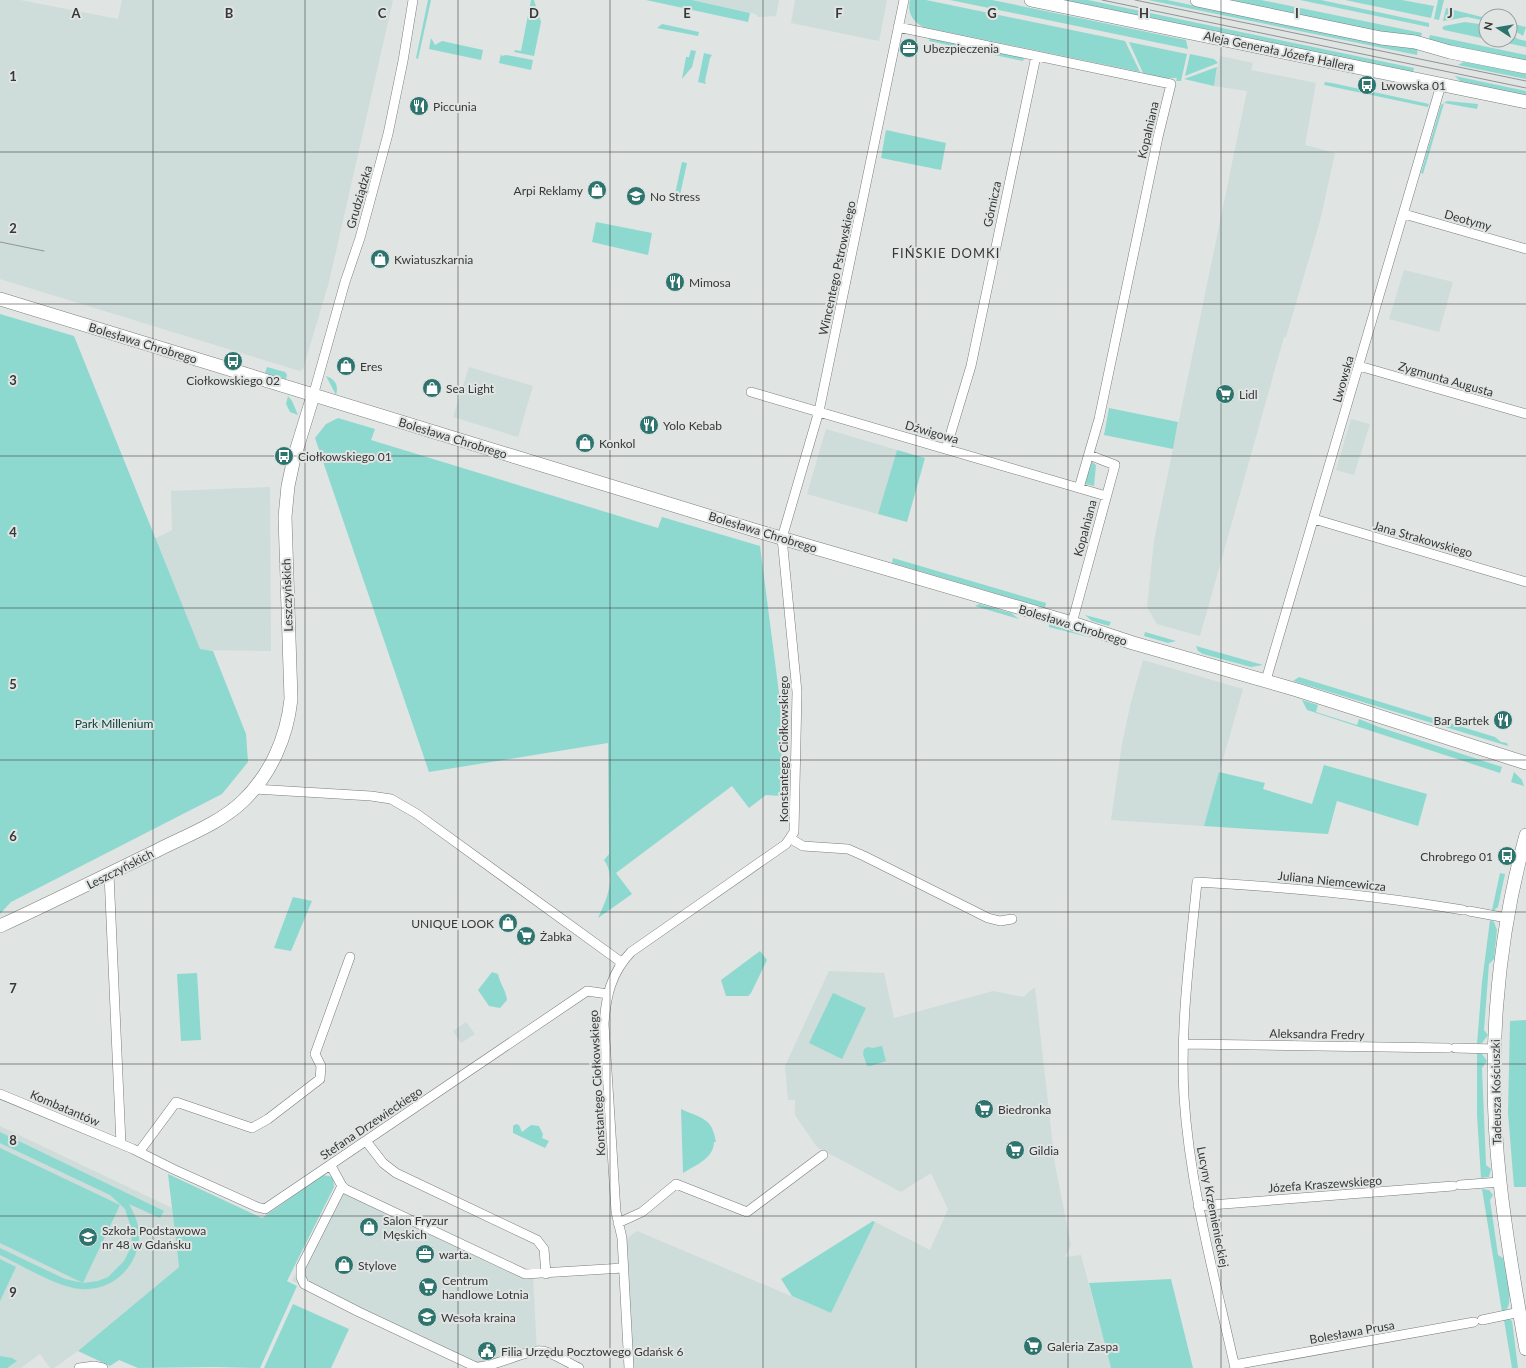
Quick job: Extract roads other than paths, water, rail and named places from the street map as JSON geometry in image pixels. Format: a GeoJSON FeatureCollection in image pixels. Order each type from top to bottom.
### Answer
{"type":"FeatureCollection","features":[{"type":"Feature","properties":{"kind":"street","name":"Grudziądzka"},"geometry":{"type":"LineString","coordinates":[[313,396],[388,134],[403,61],[413,0]]}},
{"type":"Feature","properties":{"kind":"street","name":"Wincentego Pstrowskiego"},"geometry":{"type":"LineString","coordinates":[[782,538],[819,411],[904,0]]}},
{"type":"Feature","properties":{"kind":"street","name":"Aleja Generała Józefa Hallera"},"geometry":{"type":"LineString","coordinates":[[1031,0],[1526,102]]}},
{"type":"Feature","properties":{"kind":"street"},"geometry":{"type":"LineString","coordinates":[[1197,0],[1381,38],[1415,42],[1450,52],[1526,67]]}},
{"type":"Feature","properties":{"kind":"street","name":"Kopalniana"},"geometry":{"type":"LineString","coordinates":[[898,27],[1171,84],[1158,137],[1098,425],[1079,488]]}},
{"type":"Feature","properties":{"kind":"street","name":"Górnicza"},"geometry":{"type":"LineString","coordinates":[[946,449],[971,366],[1036,56]]}},
{"type":"Feature","properties":{"kind":"street","name":"Lwowska"},"geometry":{"type":"LineString","coordinates":[[1266,680],[1441,85]]}},
{"type":"Feature","properties":{"kind":"street","name":"Deotymy"},"geometry":{"type":"LineString","coordinates":[[1404,214],[1526,249]]}},
{"type":"Feature","properties":{"kind":"street","name":"Bolesława Chrobrego"},"geometry":{"type":"LineString","coordinates":[[0,299],[313,396],[782,538],[1072,623],[1133,644],[1266,680],[1526,763]]}},
{"type":"Feature","properties":{"kind":"street","name":"Zygmunta Augusta"},"geometry":{"type":"LineString","coordinates":[[1359,366],[1526,414]]}},
{"type":"Feature","properties":{"kind":"street","name":"Dźwigowa"},"geometry":{"type":"LineString","coordinates":[[751,392],[1106,496]]}},
{"type":"Feature","properties":{"kind":"street","name":"Leszczyńskich"},"geometry":{"type":"LineString","coordinates":[[0,926],[109,874],[215,821],[231,811],[254,789],[279,750],[289,718],[291,699],[285,518],[288,486],[294,458],[313,396]]}},
{"type":"Feature","properties":{"kind":"street","name":"Kopalniana"},"geometry":{"type":"LineString","coordinates":[[1072,623],[1115,465],[1090,454]]}},
{"type":"Feature","properties":{"kind":"street","name":"Jana Strakowskiego"},"geometry":{"type":"LineString","coordinates":[[1314,519],[1526,582]]}},
{"type":"Feature","properties":{"kind":"street","name":"Konstantego Ciołkowskiego"},"geometry":{"type":"LineString","coordinates":[[629,1368],[622,1238],[616,1212],[604,1024],[608,994],[621,962],[646,940],[786,844],[791,839],[795,827],[797,692],[782,538]]}},
{"type":"Feature","properties":{"kind":"street"},"geometry":{"type":"LineString","coordinates":[[254,789],[357,794],[391,799],[417,814],[621,962]]}},
{"type":"Feature","properties":{"kind":"street","name":"Tadeusza Kościuszki"},"geometry":{"type":"LineString","coordinates":[[1526,835],[1515,877],[1507,918],[1500,974],[1495,1049],[1494,1096],[1500,1182],[1526,1349]]}},
{"type":"Feature","properties":{"kind":"street","name":"Konstantego Ciołkowskiego"},"geometry":{"type":"LineString","coordinates":[[791,839],[803,846],[848,849],[904,875],[988,918],[1000,921],[1012,918]]}},
{"type":"Feature","properties":{"kind":"street"},"geometry":{"type":"LineString","coordinates":[[109,874],[122,1144]]}},
{"type":"Feature","properties":{"kind":"street","name":"Juliana Niemcewicza"},"geometry":{"type":"LineString","coordinates":[[1197,882],[1280,887],[1375,897],[1507,918]]}},
{"type":"Feature","properties":{"kind":"street","name":"Lucyny Krzemienieckiej"},"geometry":{"type":"LineString","coordinates":[[1197,882],[1186,1005],[1183,1071],[1186,1118],[1198,1206],[1235,1366]]}},
{"type":"Feature","properties":{"kind":"street"},"geometry":{"type":"LineString","coordinates":[[139,1152],[176,1102],[252,1128],[268,1119],[320,1079],[321,1066],[315,1054],[350,957]]}},
{"type":"Feature","properties":{"kind":"street","name":"Stefana Drzewieckiego"},"geometry":{"type":"LineString","coordinates":[[122,1144],[180,1172],[257,1207],[265,1209],[331,1166],[587,991],[608,994]]}},
{"type":"Feature","properties":{"kind":"street","name":"Aleksandra Fredry"},"geometry":{"type":"LineString","coordinates":[[1185,1044],[1495,1049]]}},
{"type":"Feature","properties":{"kind":"street","name":"Kombatantów"},"geometry":{"type":"LineString","coordinates":[[0,1094],[122,1144]]}},
{"type":"Feature","properties":{"kind":"street"},"geometry":{"type":"LineString","coordinates":[[366,1141],[383,1163],[396,1173],[537,1240],[544,1249],[546,1274]]}},
{"type":"Feature","properties":{"kind":"street"},"geometry":{"type":"LineString","coordinates":[[618,1223],[642,1212],[676,1184],[747,1212],[823,1155]]}},
{"type":"Feature","properties":{"kind":"street"},"geometry":{"type":"LineString","coordinates":[[331,1166],[342,1186],[525,1274],[546,1274],[624,1268]]}},
{"type":"Feature","properties":{"kind":"street","name":"Józefa Kraszewskiego"},"geometry":{"type":"LineString","coordinates":[[1198,1206],[1500,1182]]}},
{"type":"Feature","properties":{"kind":"street"},"geometry":{"type":"LineString","coordinates":[[342,1186],[301,1267],[301,1277],[304,1284],[359,1312],[476,1367],[496,1364],[533,1351],[544,1351],[579,1368]]}},
{"type":"Feature","properties":{"kind":"street","name":"Bolesława Prusa"},"geometry":{"type":"LineString","coordinates":[[1235,1366],[1520,1312]]}},
{"type":"Feature","properties":{"kind":"street"},"geometry":{"type":"LineString","coordinates":[[79,1368],[99,1367]]}},
{"type":"Feature","properties":{"kind":"tram line"},"geometry":{"type":"LineString","coordinates":[[1102,0],[1526,88]]}},
{"type":"Feature","properties":{"kind":"tram line"},"geometry":{"type":"LineString","coordinates":[[1135,0],[1526,81]]}},
{"type":"Feature","properties":{"kind":"tram line"},"geometry":{"type":"LineString","coordinates":[[0,242],[44,251]]}},
{"type":"Feature","properties":{"kind":"place","name":"Ubezpieczenia"},"geometry":{"type":"Point","coordinates":[909,48]}},
{"type":"Feature","properties":{"kind":"place","name":"Lwowska 01"},"geometry":{"type":"Point","coordinates":[1367,85]}},
{"type":"Feature","properties":{"kind":"place","name":"Piccunia"},"geometry":{"type":"Point","coordinates":[419,106]}},
{"type":"Feature","properties":{"kind":"place","name":"Arpi Reklamy"},"geometry":{"type":"Point","coordinates":[597,190]}},
{"type":"Feature","properties":{"kind":"place","name":"No Stress"},"geometry":{"type":"Point","coordinates":[636,196]}},
{"type":"Feature","properties":{"kind":"place","name":"Kwiatuszkarnia"},"geometry":{"type":"Point","coordinates":[380,259]}},
{"type":"Feature","properties":{"kind":"place","name":"Mimosa"},"geometry":{"type":"Point","coordinates":[675,282]}},
{"type":"Feature","properties":{"kind":"place","name":"Ciołkowskiego 02"},"geometry":{"type":"Point","coordinates":[233,361]}},
{"type":"Feature","properties":{"kind":"place","name":"Eres"},"geometry":{"type":"Point","coordinates":[346,366]}},
{"type":"Feature","properties":{"kind":"place","name":"Sea Light"},"geometry":{"type":"Point","coordinates":[432,388]}},
{"type":"Feature","properties":{"kind":"place","name":"Lidl"},"geometry":{"type":"Point","coordinates":[1225,394]}},
{"type":"Feature","properties":{"kind":"place","name":"Yolo Kebab"},"geometry":{"type":"Point","coordinates":[649,425]}},
{"type":"Feature","properties":{"kind":"place","name":"Konkol"},"geometry":{"type":"Point","coordinates":[585,443]}},
{"type":"Feature","properties":{"kind":"place","name":"Ciołkowskiego 01"},"geometry":{"type":"Point","coordinates":[284,456]}},
{"type":"Feature","properties":{"kind":"place","name":"Bar Bartek"},"geometry":{"type":"Point","coordinates":[1503,720]}},
{"type":"Feature","properties":{"kind":"place","name":"Chrobrego 01"},"geometry":{"type":"Point","coordinates":[1507,856]}},
{"type":"Feature","properties":{"kind":"place","name":"UNIQUE LOOK"},"geometry":{"type":"Point","coordinates":[508,923]}},
{"type":"Feature","properties":{"kind":"place","name":"Żabka"},"geometry":{"type":"Point","coordinates":[526,936]}},
{"type":"Feature","properties":{"kind":"place","name":"Biedronka"},"geometry":{"type":"Point","coordinates":[984,1109]}},
{"type":"Feature","properties":{"kind":"place","name":"Gildia"},"geometry":{"type":"Point","coordinates":[1015,1150]}},
{"type":"Feature","properties":{"kind":"place","name":"Salon Fryzur Męskich"},"geometry":{"type":"Point","coordinates":[369,1227]}},
{"type":"Feature","properties":{"kind":"place","name":"Szkoła Podstawowa nr 48 w Gdańsku"},"geometry":{"type":"Point","coordinates":[88,1237]}},
{"type":"Feature","properties":{"kind":"place","name":"warta."},"geometry":{"type":"Point","coordinates":[425,1254]}},
{"type":"Feature","properties":{"kind":"place","name":"Stylove"},"geometry":{"type":"Point","coordinates":[344,1265]}},
{"type":"Feature","properties":{"kind":"place","name":"Centrum handlowe Lotnia"},"geometry":{"type":"Point","coordinates":[428,1287]}},
{"type":"Feature","properties":{"kind":"place","name":"Wesoła kraina"},"geometry":{"type":"Point","coordinates":[427,1317]}},
{"type":"Feature","properties":{"kind":"place","name":"Galeria Zaspa"},"geometry":{"type":"Point","coordinates":[1033,1346]}},
{"type":"Feature","properties":{"kind":"place","name":"Filia Urzędu Pocztowego Gdańsk 6"},"geometry":{"type":"Point","coordinates":[487,1351]}},
{"type":"Feature","properties":{"kind":"district","name":"FIŃSKIE DOMKI"},"geometry":{"type":"Point","coordinates":[946,253]}},
{"type":"Feature","properties":{"kind":"park label","name":"Park Millenium"},"geometry":{"type":"Point","coordinates":[114,723]}}]}
